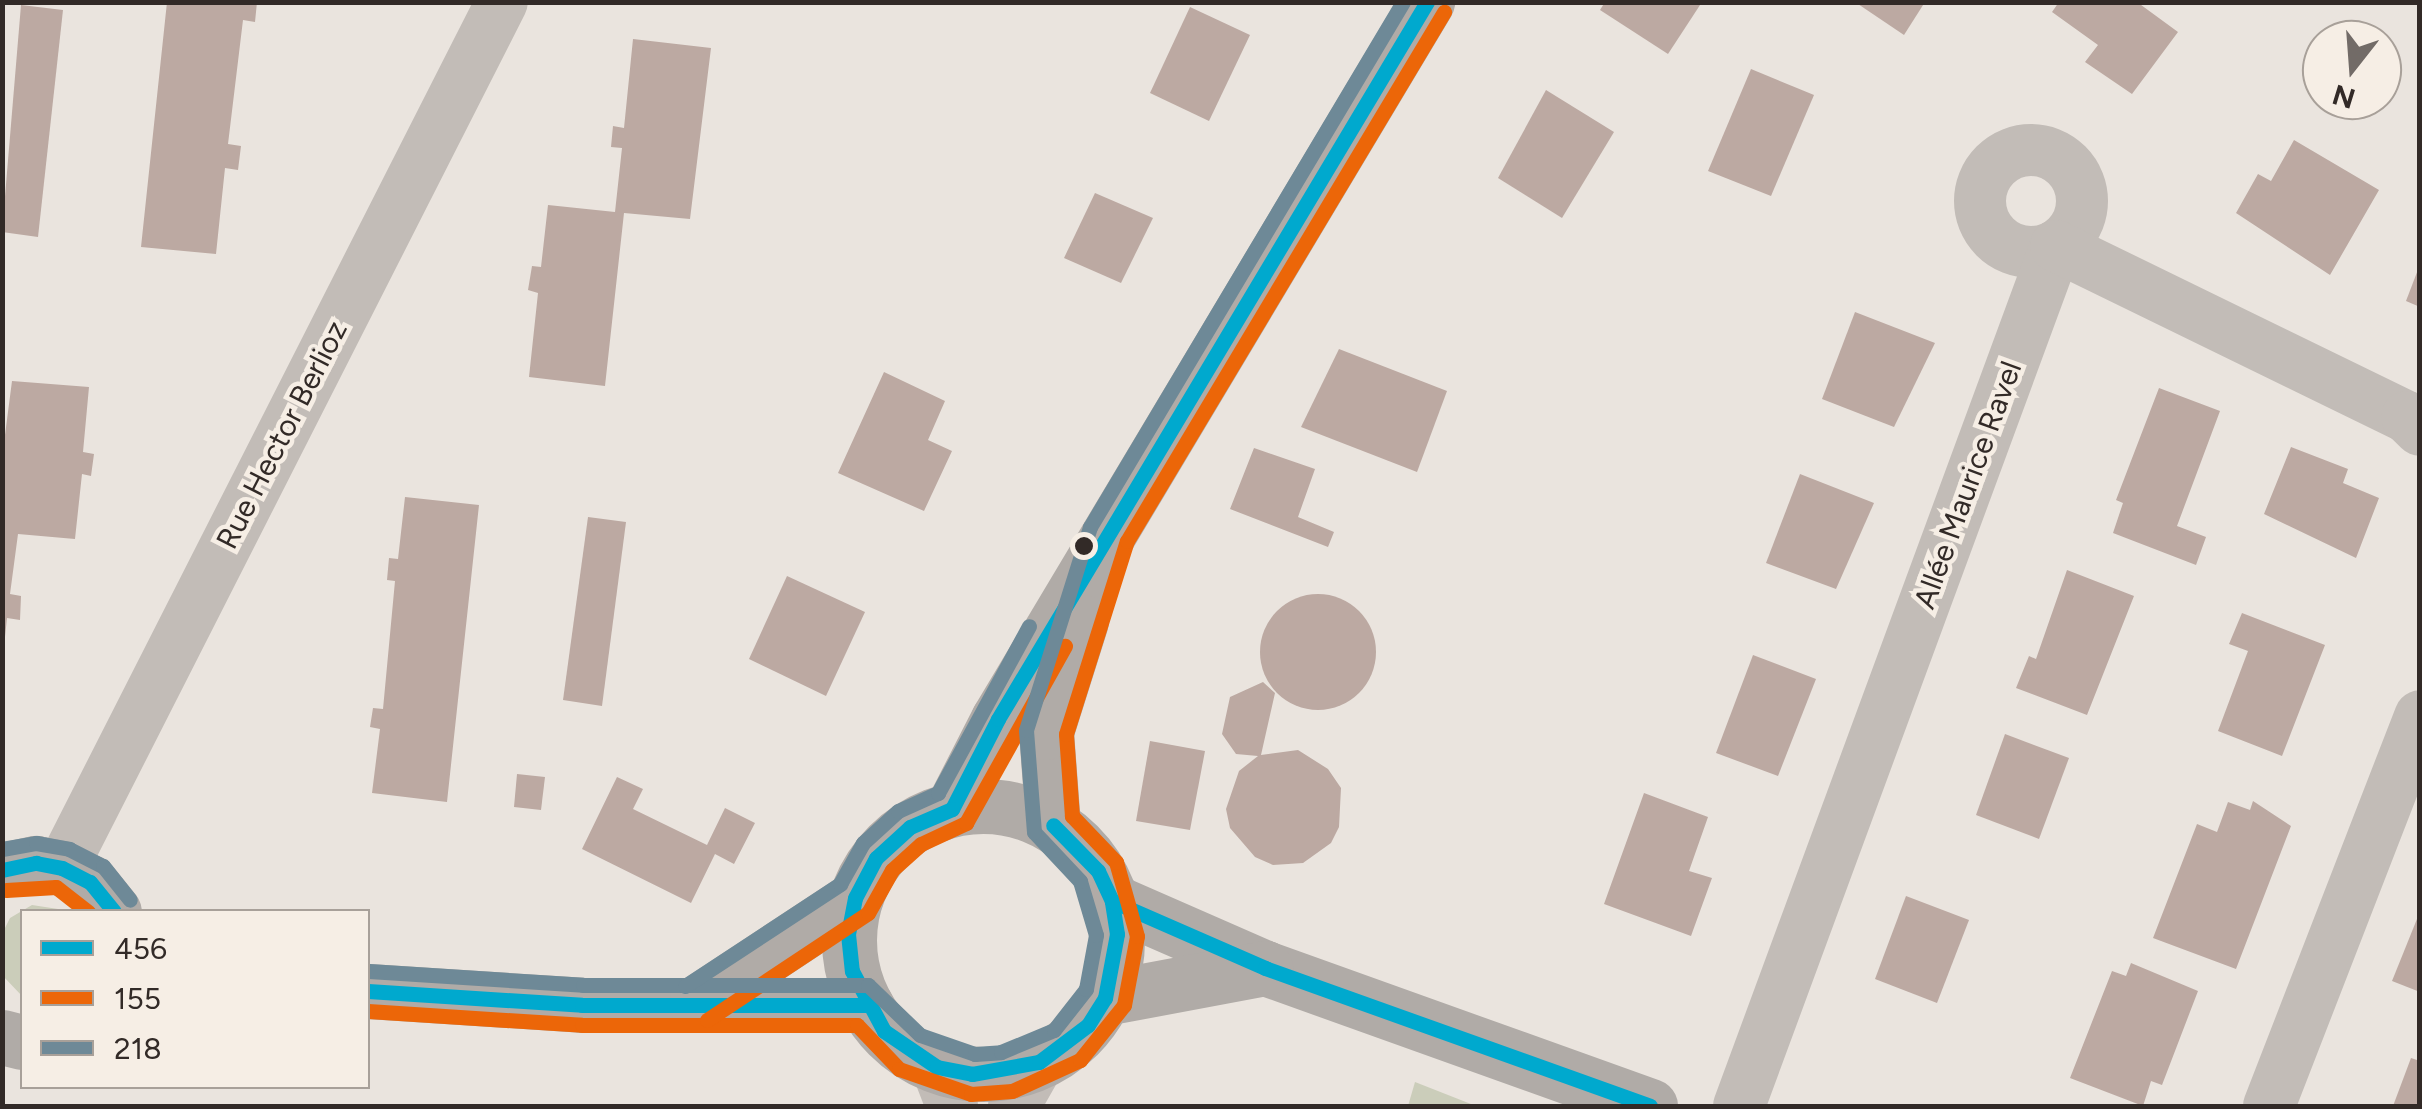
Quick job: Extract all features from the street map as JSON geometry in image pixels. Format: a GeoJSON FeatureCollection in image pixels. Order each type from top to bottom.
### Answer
{"type":"FeatureCollection","features":[{"type":"Feature","properties":{"kind":"main road"},"geometry":{"type":"LineString","coordinates":[[952,809],[1108,532],[1427,2]]}},
{"type":"Feature","properties":{"kind":"main road"},"geometry":{"type":"LineString","coordinates":[[1053,825],[1046,732],[1108,532]]}},
{"type":"Feature","properties":{"kind":"main road"},"geometry":{"type":"LineString","coordinates":[[986,806],[1053,825],[1098,872],[1112,901],[1118,934],[1105,998],[1088,1025],[1027,1084],[1006,1072],[945,1087],[884,1031],[866,1005],[852,970],[848,934],[855,898],[876,858],[910,827],[952,809],[986,806]]}},
{"type":"Feature","properties":{"kind":"main road"},"geometry":{"type":"LineString","coordinates":[[2,870],[36,864],[62,868],[90,882],[112,909]]}},
{"type":"Feature","properties":{"kind":"main road"},"geometry":{"type":"LineString","coordinates":[[696,1003],[855,898]]}},
{"type":"Feature","properties":{"kind":"main road"},"geometry":{"type":"LineString","coordinates":[[1112,901],[1265,968],[1650,1106]]}},
{"type":"Feature","properties":{"kind":"main road"},"geometry":{"type":"LineString","coordinates":[[1105,998],[1265,968]]}},
{"type":"Feature","properties":{"kind":"main road"},"geometry":{"type":"LineString","coordinates":[[370,991],[582,1005],[866,1005]]}},
{"type":"Feature","properties":{"kind":"street","name":"Rue Hector Berlioz"},"geometry":{"type":"LineString","coordinates":[[62,868],[502,2]]}},
{"type":"Feature","properties":{"kind":"street","name":"Allée Maurice Ravel"},"geometry":{"type":"LineString","coordinates":[[1739,1106],[2056,246],[2407,417],[2420,430]]}},
{"type":"Feature","properties":{"kind":"street"},"geometry":{"type":"LineString","coordinates":[[2269,1106],[2420,716]]}},
{"type":"Feature","properties":{"kind":"green space"},"geometry":{"type":"Polygon","coordinates":[[[32,905],[58,909],[25,909],[32,905]]]}},
{"type":"Feature","properties":{"kind":"green space"},"geometry":{"type":"Polygon","coordinates":[[[20,912],[20,994],[3,976],[3,932],[10,918],[20,912]]]}},
{"type":"Feature","properties":{"kind":"green space"},"geometry":{"type":"Polygon","coordinates":[[[1415,1082],[1476,1106],[1408,1106],[1415,1082]]]}},
{"type":"Feature","properties":{"kind":"building"},"geometry":{"type":"Polygon","coordinates":[[[167,2],[257,2],[255,22],[243,20],[228,144],[241,146],[238,170],[225,168],[216,254],[141,247],[167,2]]]}},
{"type":"Feature","properties":{"kind":"building"},"geometry":{"type":"Polygon","coordinates":[[[1605,2],[1702,2],[1668,54],[1600,10],[1605,2]]]}},
{"type":"Feature","properties":{"kind":"building"},"geometry":{"type":"Polygon","coordinates":[[[1855,2],[1925,2],[1904,35],[1855,2]]]}},
{"type":"Feature","properties":{"kind":"building"},"geometry":{"type":"Polygon","coordinates":[[[2059,2],[2137,2],[2178,32],[2132,94],[2085,62],[2098,45],[2052,12],[2059,2]]]}},
{"type":"Feature","properties":{"kind":"building"},"geometry":{"type":"Polygon","coordinates":[[[21,5],[63,10],[38,237],[2,232],[21,5]]]}},
{"type":"Feature","properties":{"kind":"building"},"geometry":{"type":"Polygon","coordinates":[[[1190,7],[1250,35],[1209,121],[1150,93],[1190,7]]]}},
{"type":"Feature","properties":{"kind":"building"},"geometry":{"type":"Polygon","coordinates":[[[633,39],[711,48],[690,219],[624,213],[605,386],[529,377],[538,293],[528,290],[532,266],[541,267],[548,205],[615,212],[622,148],[611,147],[613,126],[624,128],[633,39]]]}},
{"type":"Feature","properties":{"kind":"building"},"geometry":{"type":"Polygon","coordinates":[[[1751,69],[1814,95],[1771,196],[1708,171],[1751,69]]]}},
{"type":"Feature","properties":{"kind":"building"},"geometry":{"type":"Polygon","coordinates":[[[1546,90],[1614,132],[1562,218],[1498,178],[1546,90]]]}},
{"type":"Feature","properties":{"kind":"building"},"geometry":{"type":"Polygon","coordinates":[[[2294,140],[2379,190],[2330,275],[2236,213],[2258,174],[2271,181],[2294,140]]]}},
{"type":"Feature","properties":{"kind":"building"},"geometry":{"type":"Polygon","coordinates":[[[1095,193],[1153,218],[1121,283],[1064,258],[1095,193]]]}},
{"type":"Feature","properties":{"kind":"building"},"geometry":{"type":"Polygon","coordinates":[[[2420,267],[2420,307],[2406,301],[2420,267]]]}},
{"type":"Feature","properties":{"kind":"building"},"geometry":{"type":"Polygon","coordinates":[[[1855,312],[1935,343],[1894,427],[1822,399],[1855,312]]]}},
{"type":"Feature","properties":{"kind":"building"},"geometry":{"type":"Polygon","coordinates":[[[1339,349],[1447,391],[1417,472],[1301,427],[1339,349]]]}},
{"type":"Feature","properties":{"kind":"building"},"geometry":{"type":"Polygon","coordinates":[[[884,372],[945,401],[928,440],[952,451],[924,511],[838,473],[884,372]]]}},
{"type":"Feature","properties":{"kind":"building"},"geometry":{"type":"Polygon","coordinates":[[[12,381],[89,387],[83,452],[94,454],[91,476],[82,474],[75,539],[18,534],[10,594],[21,596],[20,620],[7,618],[5,637],[2,458],[12,381]]]}},
{"type":"Feature","properties":{"kind":"building"},"geometry":{"type":"Polygon","coordinates":[[[2159,388],[2220,411],[2177,526],[2206,537],[2196,565],[2113,533],[2123,503],[2116,500],[2159,388]]]}},
{"type":"Feature","properties":{"kind":"building"},"geometry":{"type":"Polygon","coordinates":[[[2291,447],[2348,469],[2343,483],[2379,498],[2356,558],[2264,514],[2291,447]]]}},
{"type":"Feature","properties":{"kind":"building"},"geometry":{"type":"Polygon","coordinates":[[[1254,448],[1315,469],[1298,517],[1334,532],[1328,547],[1230,509],[1254,448]]]}},
{"type":"Feature","properties":{"kind":"building"},"geometry":{"type":"Polygon","coordinates":[[[1800,474],[1874,503],[1836,589],[1766,563],[1800,474]]]}},
{"type":"Feature","properties":{"kind":"building"},"geometry":{"type":"Polygon","coordinates":[[[405,497],[479,505],[447,802],[372,793],[380,729],[370,727],[373,708],[383,709],[395,581],[387,580],[389,558],[398,559],[405,497]]]}},
{"type":"Feature","properties":{"kind":"building"},"geometry":{"type":"Polygon","coordinates":[[[588,517],[626,522],[602,706],[563,700],[588,517]]]}},
{"type":"Feature","properties":{"kind":"building"},"geometry":{"type":"Polygon","coordinates":[[[2067,570],[2134,596],[2087,715],[2016,688],[2029,656],[2036,659],[2067,570]]]}},
{"type":"Feature","properties":{"kind":"building"},"geometry":{"type":"Polygon","coordinates":[[[787,576],[865,612],[826,696],[749,659],[787,576]]]}},
{"type":"Feature","properties":{"kind":"building"},"geometry":{"type":"Polygon","coordinates":[[[1318,594],[1340,599],[1359,611],[1371,630],[1376,652],[1371,674],[1359,693],[1340,705],[1318,710],[1296,705],[1277,693],[1265,674],[1260,652],[1265,630],[1277,611],[1296,599],[1318,594]]]}},
{"type":"Feature","properties":{"kind":"building"},"geometry":{"type":"Polygon","coordinates":[[[2242,613],[2325,645],[2282,756],[2218,731],[2248,651],[2229,644],[2242,613]]]}},
{"type":"Feature","properties":{"kind":"building"},"geometry":{"type":"Polygon","coordinates":[[[1753,655],[1816,679],[1778,776],[1716,753],[1753,655]]]}},
{"type":"Feature","properties":{"kind":"building"},"geometry":{"type":"Polygon","coordinates":[[[1263,682],[1275,693],[1261,755],[1298,750],[1328,769],[1341,788],[1339,827],[1331,843],[1303,863],[1273,865],[1255,857],[1230,828],[1226,809],[1239,771],[1258,756],[1236,754],[1222,734],[1230,697],[1263,682]]]}},
{"type":"Feature","properties":{"kind":"building"},"geometry":{"type":"Polygon","coordinates":[[[2005,734],[2069,758],[2039,839],[1976,815],[2005,734]]]}},
{"type":"Feature","properties":{"kind":"building"},"geometry":{"type":"Polygon","coordinates":[[[1150,741],[1205,751],[1190,830],[1136,821],[1150,741]]]}},
{"type":"Feature","properties":{"kind":"building"},"geometry":{"type":"Polygon","coordinates":[[[517,774],[545,777],[541,810],[514,807],[517,774]]]}},
{"type":"Feature","properties":{"kind":"building"},"geometry":{"type":"Polygon","coordinates":[[[617,777],[643,789],[633,809],[707,845],[725,808],[755,823],[734,864],[715,854],[691,903],[582,849],[617,777]]]}},
{"type":"Feature","properties":{"kind":"building"},"geometry":{"type":"Polygon","coordinates":[[[1644,793],[1708,817],[1689,871],[1712,878],[1691,936],[1604,904],[1644,793]]]}},
{"type":"Feature","properties":{"kind":"building"},"geometry":{"type":"Polygon","coordinates":[[[2253,801],[2291,826],[2236,969],[2153,938],[2197,824],[2217,832],[2228,802],[2250,810],[2253,801]]]}},
{"type":"Feature","properties":{"kind":"building"},"geometry":{"type":"Polygon","coordinates":[[[1906,896],[1969,920],[1937,1003],[1875,979],[1906,896]]]}},
{"type":"Feature","properties":{"kind":"building"},"geometry":{"type":"Polygon","coordinates":[[[2420,914],[2420,992],[2392,981],[2420,914]]]}},
{"type":"Feature","properties":{"kind":"building"},"geometry":{"type":"Polygon","coordinates":[[[2131,963],[2198,991],[2162,1085],[2151,1081],[2143,1106],[2070,1078],[2112,971],[2126,976],[2131,963]]]}},
{"type":"Feature","properties":{"kind":"building"},"geometry":{"type":"Polygon","coordinates":[[[2411,1058],[2420,1061],[2420,1106],[2393,1106],[2411,1058]]]}},
{"type":"Feature","properties":{"kind":"transit line","name":"218"},"geometry":{"type":"LineString","coordinates":[[370,971],[583,985],[868,985],[920,1035],[975,1054],[1001,1052],[1054,1030],[1086,989],[1096,935],[1080,881],[1034,832],[1026,730],[1090,527],[1403,2]]}},
{"type":"Feature","properties":{"kind":"transit line","name":"456"},"geometry":{"type":"LineString","coordinates":[[952,809],[998,719],[1427,2]]}},
{"type":"Feature","properties":{"kind":"transit line","name":"155"},"geometry":{"type":"LineString","coordinates":[[370,1011],[582,1025],[857,1025],[899,1069],[971,1094],[1012,1091],[1080,1060],[1124,1005],[1137,936],[1116,862],[1072,816],[1066,734],[1127,541],[1444,12]]}},
{"type":"Feature","properties":{"kind":"transit line","name":"218"},"geometry":{"type":"LineString","coordinates":[[685,986],[840,884],[863,843],[898,811],[938,793],[1029,626]]}},
{"type":"Feature","properties":{"kind":"transit line","name":"155"},"geometry":{"type":"LineString","coordinates":[[707,1020],[868,913],[892,870],[921,844],[966,823],[1065,646]]}},
{"type":"Feature","properties":{"kind":"transit line","name":"456"},"geometry":{"type":"LineString","coordinates":[[952,809],[910,827],[876,858],[855,898],[848,934],[852,971],[884,1031],[937,1067],[972,1074],[1039,1062],[1088,1025],[1105,998],[1117,934],[1112,901],[1098,871],[1053,825]]}},
{"type":"Feature","properties":{"kind":"transit line","name":"218"},"geometry":{"type":"LineString","coordinates":[[2,849],[36,843],[69,849],[103,866],[130,900]]}},
{"type":"Feature","properties":{"kind":"transit line","name":"456"},"geometry":{"type":"LineString","coordinates":[[2,870],[36,863],[62,868],[90,882],[112,909]]}},
{"type":"Feature","properties":{"kind":"transit line","name":"155"},"geometry":{"type":"LineString","coordinates":[[6,890],[56,887],[84,909]]}},
{"type":"Feature","properties":{"kind":"transit line","name":"456"},"geometry":{"type":"LineString","coordinates":[[1112,901],[1265,968],[1650,1106]]}},
{"type":"Feature","properties":{"kind":"transit line","name":"456"},"geometry":{"type":"LineString","coordinates":[[370,991],[582,1005],[866,1005]]}}]}
